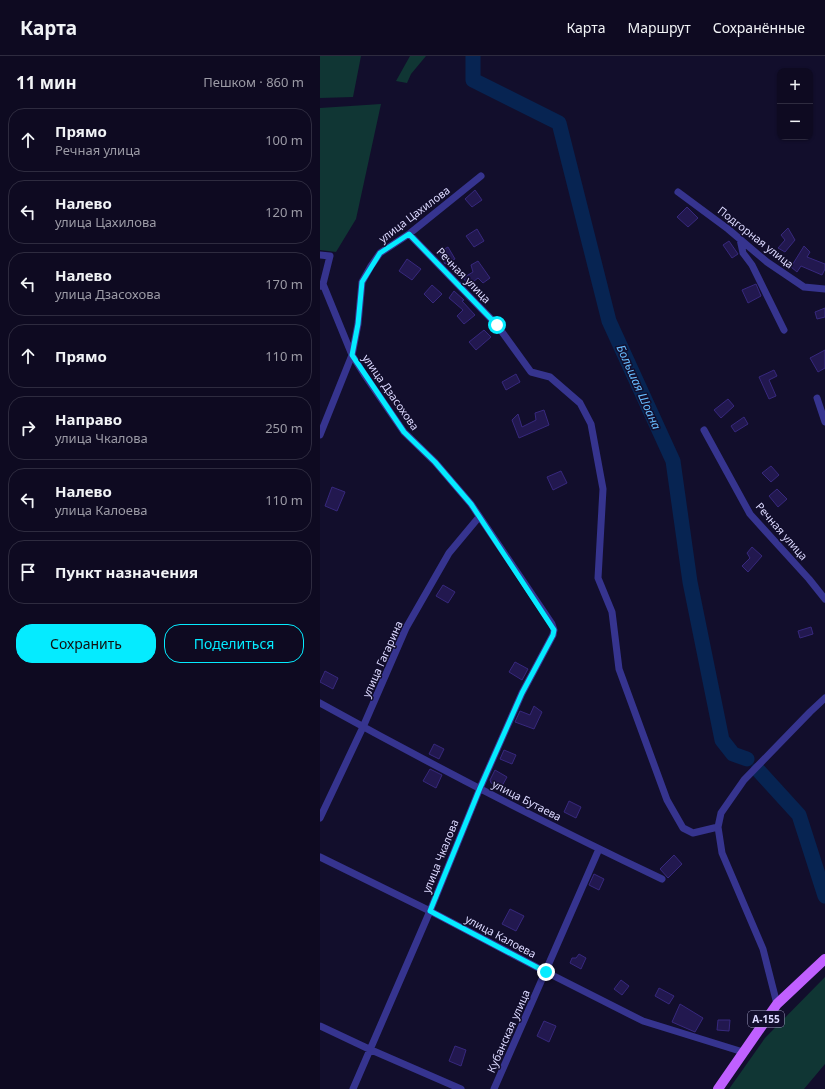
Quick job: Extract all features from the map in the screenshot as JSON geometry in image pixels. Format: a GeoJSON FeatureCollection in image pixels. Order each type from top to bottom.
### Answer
{"type":"FeatureCollection","features":[{"type":"Feature","properties":{"kind":"main road","name":"А-155"},"geometry":{"type":"LineString","coordinates":[[718,1089],[777,1004],[825,958]]}},
{"type":"Feature","properties":{"kind":"street","name":"улица Цахилова"},"geometry":{"type":"LineString","coordinates":[[320,435],[352,355],[358,324],[362,282],[380,253],[409,234],[481,176]]}},
{"type":"Feature","properties":{"kind":"street","name":"Подгорная улица"},"geometry":{"type":"LineString","coordinates":[[678,192],[740,238],[767,262],[804,287],[825,289]]}},
{"type":"Feature","properties":{"kind":"street","name":"Речная улица"},"geometry":{"type":"LineString","coordinates":[[409,234],[497,325],[531,372],[550,377],[580,403],[591,424],[604,489],[598,578],[612,612],[619,669],[667,800],[683,828],[693,833],[718,827]]}},
{"type":"Feature","properties":{"kind":"street"},"geometry":{"type":"LineString","coordinates":[[740,238],[743,253],[752,265],[784,330]]}},
{"type":"Feature","properties":{"kind":"street"},"geometry":{"type":"LineString","coordinates":[[320,255],[330,256],[321,285]]}},
{"type":"Feature","properties":{"kind":"street","name":"улица Дзасохова"},"geometry":{"type":"LineString","coordinates":[[321,285],[352,355],[404,432],[435,462],[471,504],[552,624],[554,630],[553,635]]}},
{"type":"Feature","properties":{"kind":"street"},"geometry":{"type":"LineString","coordinates":[[817,398],[825,422]]}},
{"type":"Feature","properties":{"kind":"street","name":"Речная улица"},"geometry":{"type":"LineString","coordinates":[[704,430],[750,514],[809,579],[825,599]]}},
{"type":"Feature","properties":{"kind":"street","name":"улица Гагарина"},"geometry":{"type":"LineString","coordinates":[[320,818],[363,727],[406,628],[449,553],[479,517]]}},
{"type":"Feature","properties":{"kind":"street","name":"улица Чкалова"},"geometry":{"type":"LineString","coordinates":[[353,1089],[430,911],[480,788],[522,693],[553,635]]}},
{"type":"Feature","properties":{"kind":"street"},"geometry":{"type":"LineString","coordinates":[[777,1004],[763,948],[722,853],[718,827],[720,813],[744,780],[825,698]]}},
{"type":"Feature","properties":{"kind":"street","name":"улица Бутаева"},"geometry":{"type":"LineString","coordinates":[[320,703],[480,788],[599,849],[662,879]]}},
{"type":"Feature","properties":{"kind":"street","name":"Кубанская улица"},"geometry":{"type":"LineString","coordinates":[[494,1089],[599,849]]}},
{"type":"Feature","properties":{"kind":"street","name":"улица Калоева"},"geometry":{"type":"LineString","coordinates":[[320,857],[430,911],[643,1021],[743,1052]]}},
{"type":"Feature","properties":{"kind":"street"},"geometry":{"type":"LineString","coordinates":[[320,1026],[461,1089]]}},
{"type":"Feature","properties":{"kind":"green space"},"geometry":{"type":"Polygon","coordinates":[[[320,56],[361,56],[353,97],[320,98],[320,56]]]}},
{"type":"Feature","properties":{"kind":"green space"},"geometry":{"type":"Polygon","coordinates":[[[410,56],[426,56],[411,74],[407,83],[396,81],[410,56]]]}},
{"type":"Feature","properties":{"kind":"green space"},"geometry":{"type":"Polygon","coordinates":[[[381,104],[356,219],[336,252],[320,250],[320,108],[381,104]]]}},
{"type":"Feature","properties":{"kind":"green space"},"geometry":{"type":"Polygon","coordinates":[[[825,977],[825,1064],[804,1089],[729,1089],[765,1038],[825,977]]]}},
{"type":"Feature","properties":{"kind":"building"},"geometry":{"type":"Polygon","coordinates":[[[475,190],[482,200],[472,207],[465,199],[475,190]]]}},
{"type":"Feature","properties":{"kind":"building"},"geometry":{"type":"Polygon","coordinates":[[[687,207],[698,218],[688,227],[677,217],[687,207]]]}},
{"type":"Feature","properties":{"kind":"building"},"geometry":{"type":"Polygon","coordinates":[[[788,228],[795,240],[785,252],[778,248],[785,240],[781,235],[788,228]]]}},
{"type":"Feature","properties":{"kind":"building"},"geometry":{"type":"Polygon","coordinates":[[[477,229],[484,241],[474,247],[466,236],[477,229]]]}},
{"type":"Feature","properties":{"kind":"building"},"geometry":{"type":"Polygon","coordinates":[[[729,241],[738,254],[732,258],[723,245],[729,241]]]}},
{"type":"Feature","properties":{"kind":"building"},"geometry":{"type":"Polygon","coordinates":[[[804,246],[810,252],[807,257],[825,264],[825,269],[822,275],[801,266],[797,272],[791,267],[804,246]]]}},
{"type":"Feature","properties":{"kind":"building"},"geometry":{"type":"Polygon","coordinates":[[[448,247],[455,259],[445,264],[439,252],[448,247]]]}},
{"type":"Feature","properties":{"kind":"building"},"geometry":{"type":"Polygon","coordinates":[[[407,259],[421,269],[412,280],[399,271],[407,259]]]}},
{"type":"Feature","properties":{"kind":"building"},"geometry":{"type":"Polygon","coordinates":[[[478,261],[490,278],[483,283],[478,278],[469,285],[463,278],[473,272],[471,265],[478,261]]]}},
{"type":"Feature","properties":{"kind":"building"},"geometry":{"type":"Polygon","coordinates":[[[756,284],[761,296],[748,303],[742,290],[756,284]]]}},
{"type":"Feature","properties":{"kind":"building"},"geometry":{"type":"Polygon","coordinates":[[[432,285],[442,294],[433,303],[424,294],[432,285]]]}},
{"type":"Feature","properties":{"kind":"building"},"geometry":{"type":"Polygon","coordinates":[[[454,291],[464,300],[462,301],[475,315],[464,324],[457,316],[463,310],[449,298],[454,291]]]}},
{"type":"Feature","properties":{"kind":"building"},"geometry":{"type":"Polygon","coordinates":[[[825,308],[825,317],[817,319],[815,312],[825,308]]]}},
{"type":"Feature","properties":{"kind":"building"},"geometry":{"type":"Polygon","coordinates":[[[484,330],[491,337],[476,350],[469,342],[484,330]]]}},
{"type":"Feature","properties":{"kind":"building"},"geometry":{"type":"Polygon","coordinates":[[[825,350],[825,368],[818,372],[810,358],[825,350]]]}},
{"type":"Feature","properties":{"kind":"building"},"geometry":{"type":"Polygon","coordinates":[[[774,370],[777,376],[769,380],[776,396],[769,399],[759,377],[774,370]]]}},
{"type":"Feature","properties":{"kind":"building"},"geometry":{"type":"Polygon","coordinates":[[[516,374],[520,382],[506,390],[502,382],[516,374]]]}},
{"type":"Feature","properties":{"kind":"building"},"geometry":{"type":"Polygon","coordinates":[[[728,399],[734,406],[721,418],[714,410],[728,399]]]}},
{"type":"Feature","properties":{"kind":"building"},"geometry":{"type":"Polygon","coordinates":[[[544,410],[549,425],[519,438],[512,420],[518,414],[522,427],[536,420],[535,413],[544,410]]]}},
{"type":"Feature","properties":{"kind":"building"},"geometry":{"type":"Polygon","coordinates":[[[744,417],[748,424],[735,432],[731,426],[744,417]]]}},
{"type":"Feature","properties":{"kind":"building"},"geometry":{"type":"Polygon","coordinates":[[[771,466],[779,475],[771,482],[762,473],[771,466]]]}},
{"type":"Feature","properties":{"kind":"building"},"geometry":{"type":"Polygon","coordinates":[[[561,471],[567,483],[553,490],[547,477],[561,471]]]}},
{"type":"Feature","properties":{"kind":"building"},"geometry":{"type":"Polygon","coordinates":[[[332,487],[345,492],[337,511],[325,506],[332,487]]]}},
{"type":"Feature","properties":{"kind":"building"},"geometry":{"type":"Polygon","coordinates":[[[777,489],[787,499],[778,507],[769,496],[777,489]]]}},
{"type":"Feature","properties":{"kind":"building"},"geometry":{"type":"Polygon","coordinates":[[[752,547],[762,556],[748,572],[742,566],[750,558],[747,553],[752,547]]]}},
{"type":"Feature","properties":{"kind":"building"},"geometry":{"type":"Polygon","coordinates":[[[443,585],[455,592],[448,603],[436,596],[443,585]]]}},
{"type":"Feature","properties":{"kind":"building"},"geometry":{"type":"Polygon","coordinates":[[[811,627],[813,634],[800,638],[798,631],[811,627]]]}},
{"type":"Feature","properties":{"kind":"building"},"geometry":{"type":"Polygon","coordinates":[[[515,662],[528,669],[522,680],[509,672],[515,662]]]}},
{"type":"Feature","properties":{"kind":"building"},"geometry":{"type":"Polygon","coordinates":[[[325,671],[338,678],[333,689],[320,682],[325,671]]]}},
{"type":"Feature","properties":{"kind":"building"},"geometry":{"type":"Polygon","coordinates":[[[534,706],[542,712],[534,729],[515,722],[520,711],[530,715],[534,706]]]}},
{"type":"Feature","properties":{"kind":"building"},"geometry":{"type":"Polygon","coordinates":[[[434,744],[444,749],[439,759],[429,754],[434,744]]]}},
{"type":"Feature","properties":{"kind":"building"},"geometry":{"type":"Polygon","coordinates":[[[504,750],[516,755],[512,764],[500,759],[504,750]]]}},
{"type":"Feature","properties":{"kind":"building"},"geometry":{"type":"Polygon","coordinates":[[[430,769],[442,775],[436,788],[423,781],[430,769]]]}},
{"type":"Feature","properties":{"kind":"building"},"geometry":{"type":"Polygon","coordinates":[[[495,770],[507,777],[502,786],[498,784],[496,786],[491,783],[490,780],[495,770]]]}},
{"type":"Feature","properties":{"kind":"building"},"geometry":{"type":"Polygon","coordinates":[[[569,801],[581,807],[576,818],[564,812],[569,801]]]}},
{"type":"Feature","properties":{"kind":"building"},"geometry":{"type":"Polygon","coordinates":[[[674,855],[682,864],[668,878],[660,869],[674,855]]]}},
{"type":"Feature","properties":{"kind":"building"},"geometry":{"type":"Polygon","coordinates":[[[594,874],[604,879],[599,890],[589,885],[594,874]]]}},
{"type":"Feature","properties":{"kind":"building"},"geometry":{"type":"Polygon","coordinates":[[[510,909],[524,916],[516,931],[502,924],[510,909]]]}},
{"type":"Feature","properties":{"kind":"building"},"geometry":{"type":"Polygon","coordinates":[[[579,954],[586,958],[581,969],[570,963],[572,958],[576,958],[579,954]]]}},
{"type":"Feature","properties":{"kind":"building"},"geometry":{"type":"Polygon","coordinates":[[[621,980],[629,986],[622,995],[614,989],[621,980]]]}},
{"type":"Feature","properties":{"kind":"building"},"geometry":{"type":"Polygon","coordinates":[[[659,988],[674,996],[669,1004],[655,996],[659,988]]]}},
{"type":"Feature","properties":{"kind":"building"},"geometry":{"type":"Polygon","coordinates":[[[680,1004],[703,1018],[695,1032],[672,1022],[680,1004]]]}},
{"type":"Feature","properties":{"kind":"building"},"geometry":{"type":"Polygon","coordinates":[[[718,1020],[730,1020],[729,1031],[717,1030],[718,1020]]]}},
{"type":"Feature","properties":{"kind":"building"},"geometry":{"type":"Polygon","coordinates":[[[544,1021],[556,1026],[549,1042],[537,1036],[544,1021]]]}},
{"type":"Feature","properties":{"kind":"building"},"geometry":{"type":"Polygon","coordinates":[[[455,1046],[466,1050],[461,1066],[449,1061],[455,1046]]]}},
{"type":"Feature","properties":{"kind":"waterway","name":"Большая Шоана"},"geometry":{"type":"LineString","coordinates":[[473,56],[473,80],[559,123],[609,321],[673,461],[690,582],[722,740],[733,754],[747,759]]}},
{"type":"Feature","properties":{"kind":"waterway"},"geometry":{"type":"LineString","coordinates":[[758,770],[799,815],[825,896]]}},
{"type":"Feature","properties":{"kind":"route"},"geometry":{"type":"LineString","coordinates":[[497,325],[409,234],[380,253],[362,282],[358,324],[352,355],[404,432],[435,462],[471,504],[552,624],[554,630],[553,635],[522,693],[480,788],[430,911],[546,972]]}}]}
